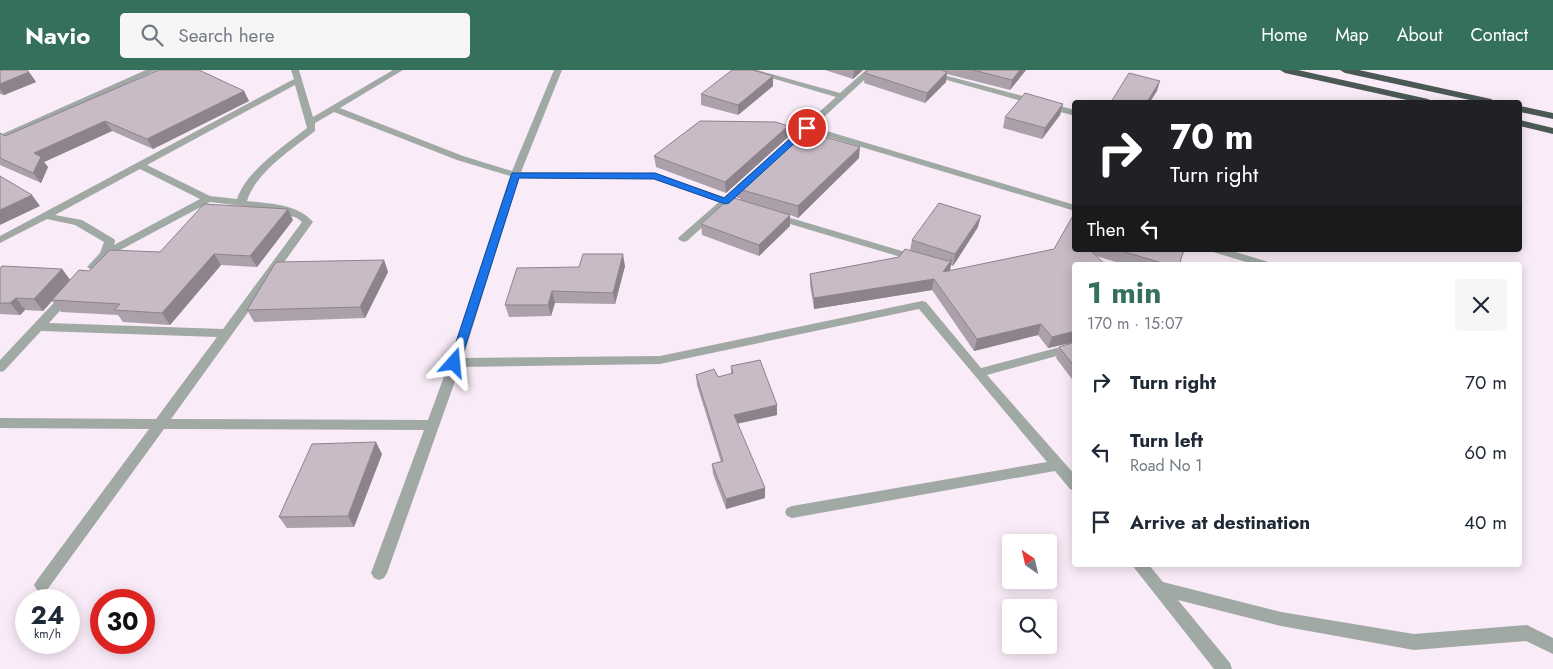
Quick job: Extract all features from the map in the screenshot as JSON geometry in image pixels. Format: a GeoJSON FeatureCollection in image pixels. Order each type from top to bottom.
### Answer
{"type":"FeatureCollection","features":[{"type":"Feature","properties":{"kind":"highway"},"geometry":{"type":"LineString","coordinates":[[1285,70],[1419,100]]}},
{"type":"Feature","properties":{"kind":"highway"},"geometry":{"type":"LineString","coordinates":[[1346,70],[1482,100]]}},
{"type":"Feature","properties":{"kind":"highway"},"geometry":{"type":"LineString","coordinates":[[1522,109],[1553,116]]}},
{"type":"Feature","properties":{"kind":"highway"},"geometry":{"type":"LineString","coordinates":[[1522,123],[1553,131]]}},
{"type":"Feature","properties":{"kind":"street"},"geometry":{"type":"LineString","coordinates":[[241,202],[246,188],[278,155],[312,129],[295,70]]}},
{"type":"Feature","properties":{"kind":"street"},"geometry":{"type":"LineString","coordinates":[[310,122],[399,70]]}},
{"type":"Feature","properties":{"kind":"street"},"geometry":{"type":"LineString","coordinates":[[379,573],[454,363],[515,175],[558,70]]}},
{"type":"Feature","properties":{"kind":"street"},"geometry":{"type":"LineString","coordinates":[[748,70],[842,96]]}},
{"type":"Feature","properties":{"kind":"street"},"geometry":{"type":"LineString","coordinates":[[792,141],[871,70]]}},
{"type":"Feature","properties":{"kind":"street"},"geometry":{"type":"LineString","coordinates":[[915,70],[1072,112]]}},
{"type":"Feature","properties":{"kind":"street"},"geometry":{"type":"LineString","coordinates":[[0,138],[146,71]]}},
{"type":"Feature","properties":{"kind":"street"},"geometry":{"type":"LineString","coordinates":[[0,240],[297,81]]}},
{"type":"Feature","properties":{"kind":"street"},"geometry":{"type":"LineString","coordinates":[[335,109],[460,158],[515,175],[655,176],[725,201],[928,262]]}},
{"type":"Feature","properties":{"kind":"street"},"geometry":{"type":"LineString","coordinates":[[807,128],[1072,207]]}},
{"type":"Feature","properties":{"kind":"street"},"geometry":{"type":"LineString","coordinates":[[42,585],[308,222],[301,216],[274,208],[208,199],[141,166]]}},
{"type":"Feature","properties":{"kind":"street"},"geometry":{"type":"LineString","coordinates":[[683,240],[755,174]]}},
{"type":"Feature","properties":{"kind":"street"},"geometry":{"type":"LineString","coordinates":[[0,368],[105,254],[208,199]]}},
{"type":"Feature","properties":{"kind":"street"},"geometry":{"type":"LineString","coordinates":[[46,216],[78,222],[110,241],[105,254]]}},
{"type":"Feature","properties":{"kind":"street"},"geometry":{"type":"LineString","coordinates":[[1224,252],[1258,262]]}},
{"type":"Feature","properties":{"kind":"street"},"geometry":{"type":"LineString","coordinates":[[454,363],[660,360],[922,305],[1072,481]]}},
{"type":"Feature","properties":{"kind":"street"},"geometry":{"type":"LineString","coordinates":[[39,327],[226,332]]}},
{"type":"Feature","properties":{"kind":"street"},"geometry":{"type":"LineString","coordinates":[[978,373],[1072,348]]}},
{"type":"Feature","properties":{"kind":"street"},"geometry":{"type":"LineString","coordinates":[[0,423],[432,425]]}},
{"type":"Feature","properties":{"kind":"street"},"geometry":{"type":"LineString","coordinates":[[792,512],[1058,465]]}},
{"type":"Feature","properties":{"kind":"street"},"geometry":{"type":"LineString","coordinates":[[1142,567],[1224,669]]}},
{"type":"Feature","properties":{"kind":"street"},"geometry":{"type":"LineString","coordinates":[[1159,588],[1281,619],[1414,642],[1527,633],[1553,646]]}},
{"type":"Feature","properties":{"kind":"building"},"geometry":{"type":"Polygon","coordinates":[[[0,70],[27,70],[29,72],[0,84],[0,70]]]}},
{"type":"Feature","properties":{"kind":"building"},"geometry":{"type":"Polygon","coordinates":[[[159,70],[199,70],[244,91],[147,139],[105,121],[34,153],[41,157],[33,173],[0,158],[0,133],[5,136],[159,70]]]}},
{"type":"Feature","properties":{"kind":"building"},"geometry":{"type":"Polygon","coordinates":[[[732,70],[753,70],[773,76],[738,105],[701,94],[732,70]]]}},
{"type":"Feature","properties":{"kind":"building"},"geometry":{"type":"Polygon","coordinates":[[[868,70],[941,70],[947,72],[927,93],[865,73],[868,70]]]}},
{"type":"Feature","properties":{"kind":"building"},"geometry":{"type":"Polygon","coordinates":[[[973,70],[1020,70],[1012,80],[973,70]]]}},
{"type":"Feature","properties":{"kind":"building"},"geometry":{"type":"Polygon","coordinates":[[[1129,73],[1160,81],[1148,100],[1112,100],[1129,73]]]}},
{"type":"Feature","properties":{"kind":"building"},"geometry":{"type":"Polygon","coordinates":[[[1025,93],[1063,104],[1045,128],[1005,117],[1025,93]]]}},
{"type":"Feature","properties":{"kind":"building"},"geometry":{"type":"Polygon","coordinates":[[[700,121],[776,122],[788,126],[725,182],[654,156],[700,121]]]}},
{"type":"Feature","properties":{"kind":"building"},"geometry":{"type":"Polygon","coordinates":[[[800,130],[860,147],[798,206],[739,189],[741,188],[737,186],[800,130]]]}},
{"type":"Feature","properties":{"kind":"building"},"geometry":{"type":"Polygon","coordinates":[[[0,176],[32,195],[0,210],[0,176]]]}},
{"type":"Feature","properties":{"kind":"building"},"geometry":{"type":"Polygon","coordinates":[[[731,197],[790,215],[759,245],[701,224],[731,197]]]}},
{"type":"Feature","properties":{"kind":"building"},"geometry":{"type":"Polygon","coordinates":[[[939,203],[981,216],[955,254],[912,240],[939,203]]]}},
{"type":"Feature","properties":{"kind":"building"},"geometry":{"type":"Polygon","coordinates":[[[204,204],[288,209],[250,256],[214,254],[162,313],[114,310],[120,304],[52,300],[79,270],[89,271],[110,250],[160,252],[204,204]]]}},
{"type":"Feature","properties":{"kind":"building"},"geometry":{"type":"Polygon","coordinates":[[[1072,217],[1072,252],[1092,252],[1103,262],[1072,262],[1072,332],[1052,337],[1041,324],[977,339],[934,279],[814,298],[810,274],[899,257],[905,249],[948,261],[952,259],[943,272],[1054,249],[1072,217]]]}},
{"type":"Feature","properties":{"kind":"building"},"geometry":{"type":"Polygon","coordinates":[[[1125,252],[1183,252],[1180,262],[1159,262],[1125,252]]]}},
{"type":"Feature","properties":{"kind":"building"},"geometry":{"type":"Polygon","coordinates":[[[583,254],[623,254],[613,293],[552,291],[548,305],[505,305],[517,268],[579,267],[583,254]]]}},
{"type":"Feature","properties":{"kind":"building"},"geometry":{"type":"Polygon","coordinates":[[[384,260],[360,307],[247,310],[276,262],[384,260]]]}},
{"type":"Feature","properties":{"kind":"building"},"geometry":{"type":"Polygon","coordinates":[[[2,266],[62,269],[34,299],[16,298],[10,303],[0,303],[0,268],[2,266]]]}},
{"type":"Feature","properties":{"kind":"building"},"geometry":{"type":"Polygon","coordinates":[[[1072,343],[1072,363],[1059,347],[1072,343]]]}},
{"type":"Feature","properties":{"kind":"building"},"geometry":{"type":"Polygon","coordinates":[[[760,360],[777,405],[734,415],[765,488],[726,499],[712,464],[723,461],[696,375],[714,369],[718,377],[733,373],[731,366],[760,360]]]}},
{"type":"Feature","properties":{"kind":"building"},"geometry":{"type":"Polygon","coordinates":[[[376,442],[348,516],[279,517],[312,444],[376,442]]]}},
{"type":"Feature","properties":{"kind":"route"},"geometry":{"type":"LineString","coordinates":[[454,363],[515,175],[655,176],[725,201],[807,128]]}}]}
